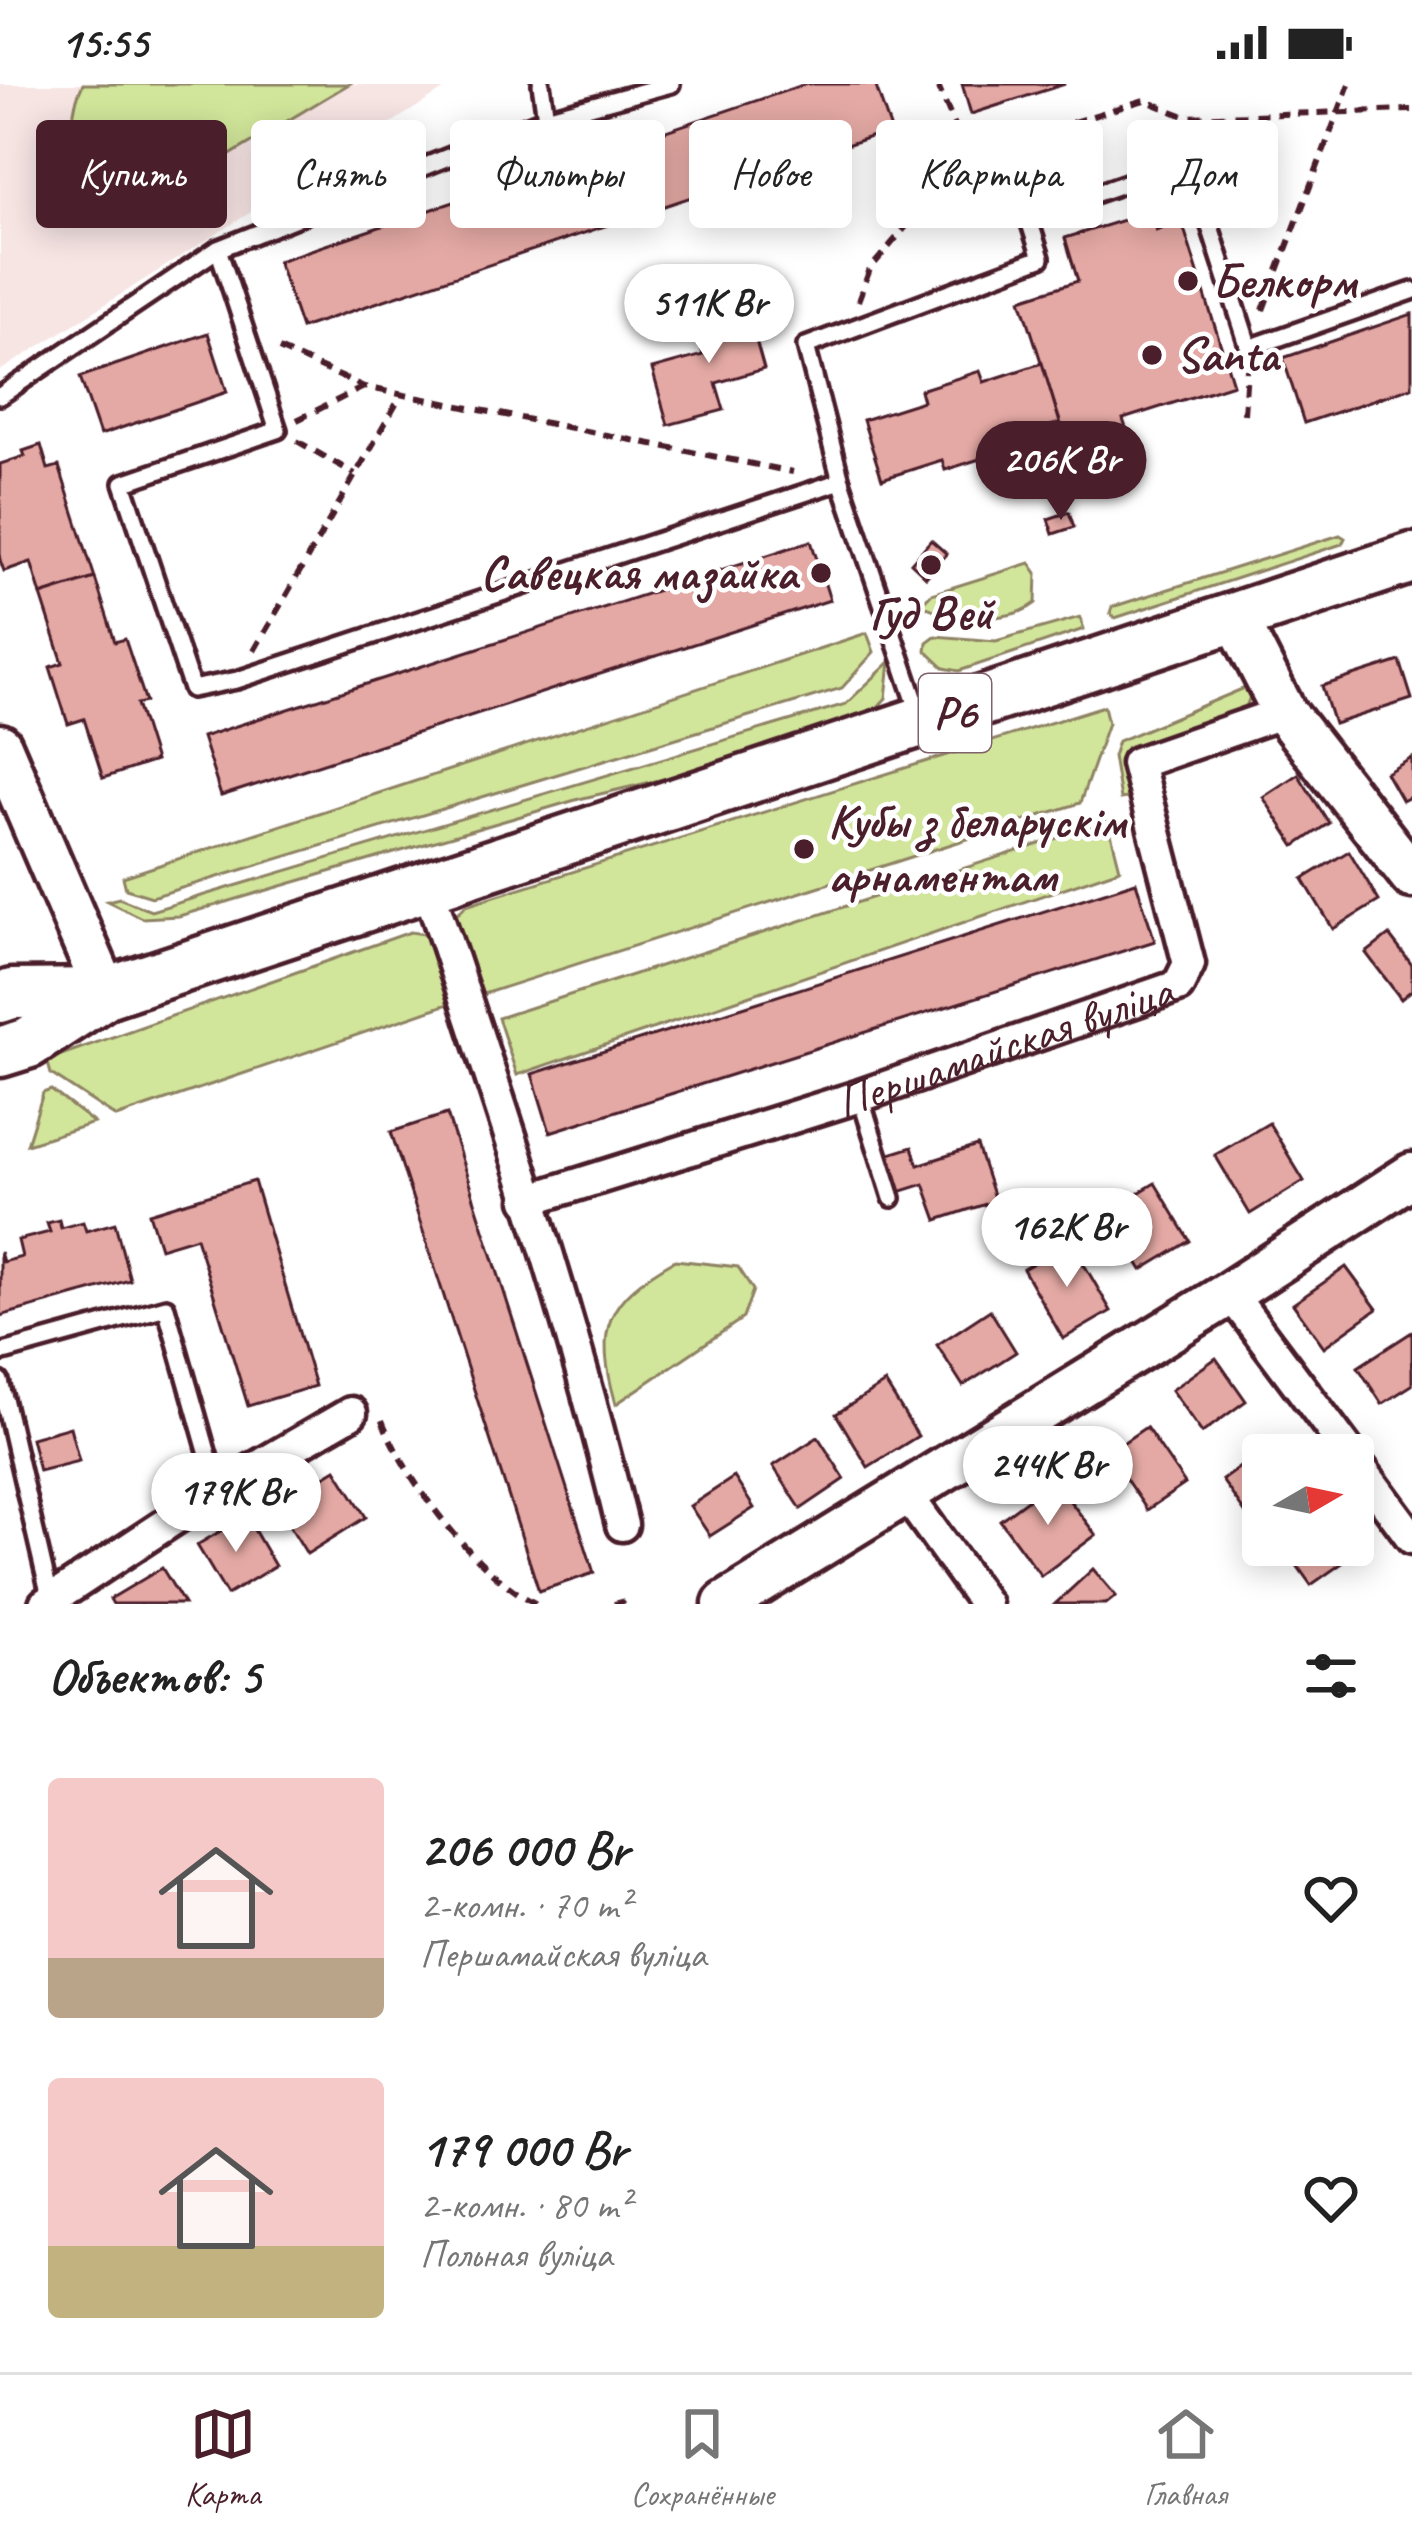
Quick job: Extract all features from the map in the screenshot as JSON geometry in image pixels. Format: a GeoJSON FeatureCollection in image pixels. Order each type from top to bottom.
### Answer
{"type":"FeatureCollection","features":[{"type":"Feature","properties":{"kind":"main road","name":"Р6"},"geometry":{"type":"LineString","coordinates":[[0,1052],[29,1043],[106,993],[1412,558]]}},
{"type":"Feature","properties":{"kind":"main road","name":"Р6"},"geometry":{"type":"LineString","coordinates":[[0,998],[106,993]]}},
{"type":"Feature","properties":{"kind":"street"},"geometry":{"type":"LineString","coordinates":[[1236,618],[1284,712],[1412,876]]}},
{"type":"Feature","properties":{"kind":"street","name":"Першамайская вуліца"},"geometry":{"type":"LineString","coordinates":[[528,1200],[860,1096],[1178,986],[1189,964],[1137,764],[1284,712]]}},
{"type":"Feature","properties":{"kind":"street"},"geometry":{"type":"LineString","coordinates":[[0,746],[106,993]]}},
{"type":"Feature","properties":{"kind":"street"},"geometry":{"type":"LineString","coordinates":[[428,887],[592,1407],[622,1525]]}},
{"type":"Feature","properties":{"kind":"street"},"geometry":{"type":"LineString","coordinates":[[725,1604],[1231,1293],[1412,1175]]}},
{"type":"Feature","properties":{"kind":"street"},"geometry":{"type":"LineString","coordinates":[[1231,1293],[1336,1434]]}},
{"type":"Feature","properties":{"kind":"street"},"geometry":{"type":"LineString","coordinates":[[48,1602],[218,1490],[365,1411]]}},
{"type":"Feature","properties":{"kind":"street"},"geometry":{"type":"LineString","coordinates":[[1374,1486],[1412,1538]]}},
{"type":"Feature","properties":{"kind":"street"},"geometry":{"type":"LineString","coordinates":[[906,1494],[986,1604]]}},
{"type":"Feature","properties":{"kind":"lane"},"geometry":{"type":"LineString","coordinates":[[541,84],[546,118]]}},
{"type":"Feature","properties":{"kind":"lane"},"geometry":{"type":"LineString","coordinates":[[0,396],[218,249],[546,118],[671,84]]}},
{"type":"Feature","properties":{"kind":"lane"},"geometry":{"type":"LineString","coordinates":[[923,724],[841,482],[806,346],[1041,258],[1031,228]]}},
{"type":"Feature","properties":{"kind":"lane"},"geometry":{"type":"LineString","coordinates":[[1211,228],[1249,348],[1412,291]]}},
{"type":"Feature","properties":{"kind":"lane"},"geometry":{"type":"LineString","coordinates":[[218,249],[278,430],[123,483],[192,689],[237,680],[841,482]]}},
{"type":"Feature","properties":{"kind":"lane"},"geometry":{"type":"LineString","coordinates":[[860,1096],[892,1198]]}},
{"type":"Feature","properties":{"kind":"lane"},"geometry":{"type":"LineString","coordinates":[[0,1353],[166,1307],[218,1490]]}},
{"type":"Feature","properties":{"kind":"lane"},"geometry":{"type":"LineString","coordinates":[[0,1382],[48,1602]]}},
{"type":"Feature","properties":{"kind":"path"},"geometry":{"type":"LineString","coordinates":[[937,84],[952,120]]}},
{"type":"Feature","properties":{"kind":"path"},"geometry":{"type":"LineString","coordinates":[[1244,415],[1249,348],[1349,84]]}},
{"type":"Feature","properties":{"kind":"path"},"geometry":{"type":"LineString","coordinates":[[1080,120],[1144,100],[1187,117],[1412,110]]}},
{"type":"Feature","properties":{"kind":"path"},"geometry":{"type":"LineString","coordinates":[[848,330],[870,269],[905,228]]}},
{"type":"Feature","properties":{"kind":"path"},"geometry":{"type":"LineString","coordinates":[[279,349],[364,387],[841,482]]}},
{"type":"Feature","properties":{"kind":"path"},"geometry":{"type":"LineString","coordinates":[[278,430],[364,387]]}},
{"type":"Feature","properties":{"kind":"path"},"geometry":{"type":"LineString","coordinates":[[237,680],[401,394]]}},
{"type":"Feature","properties":{"kind":"path"},"geometry":{"type":"LineString","coordinates":[[278,430],[355,474]]}},
{"type":"Feature","properties":{"kind":"path"},"geometry":{"type":"LineString","coordinates":[[365,1411],[429,1503],[502,1581],[537,1604]]}},
{"type":"Feature","properties":{"kind":"path"},"geometry":{"type":"LineString","coordinates":[[614,1604],[624,1600]]}},
{"type":"Feature","properties":{"kind":"shaded area"},"geometry":{"type":"Polygon","coordinates":[[[0,84],[453,84],[396,120],[251,120],[251,212],[227,227],[227,120],[36,120],[36,228],[226,228],[0,371],[0,84]]]}},
{"type":"Feature","properties":{"kind":"green space"},"geometry":{"type":"Polygon","coordinates":[[[83,84],[349,84],[289,120],[251,120],[251,143],[227,157],[227,120],[74,120],[83,84]]]}},
{"type":"Feature","properties":{"kind":"green space"},"geometry":{"type":"Polygon","coordinates":[[[1340,535],[1345,538],[1342,544],[1115,618],[1110,613],[1112,607],[1340,535]]]}},
{"type":"Feature","properties":{"kind":"green space"},"geometry":{"type":"Polygon","coordinates":[[[1030,563],[1037,573],[1036,603],[1025,610],[980,617],[948,614],[921,604],[931,594],[1030,563]]]}},
{"type":"Feature","properties":{"kind":"green space"},"geometry":{"type":"Polygon","coordinates":[[[1080,617],[1084,629],[959,671],[944,668],[926,651],[927,642],[935,636],[996,641],[1080,617]]]}},
{"type":"Feature","properties":{"kind":"green space"},"geometry":{"type":"Polygon","coordinates":[[[867,633],[874,652],[842,688],[152,897],[126,889],[123,877],[867,633]]]}},
{"type":"Feature","properties":{"kind":"green space"},"geometry":{"type":"Polygon","coordinates":[[[890,662],[886,698],[874,711],[668,778],[579,799],[179,916],[142,918],[107,901],[119,898],[151,911],[846,704],[890,662]]]}},
{"type":"Feature","properties":{"kind":"green space"},"geometry":{"type":"Polygon","coordinates":[[[1247,687],[1251,694],[1244,712],[1124,754],[1127,798],[1120,799],[1113,756],[1118,741],[1247,687]]]}},
{"type":"Feature","properties":{"kind":"green space"},"geometry":{"type":"Polygon","coordinates":[[[1104,706],[1108,723],[1080,803],[477,996],[455,926],[457,914],[466,905],[1104,706]]]}},
{"type":"Feature","properties":{"kind":"green space"},"geometry":{"type":"Polygon","coordinates":[[[1108,822],[1120,869],[517,1075],[498,1018],[1108,822]]]}},
{"type":"Feature","properties":{"kind":"green space"},"geometry":{"type":"Polygon","coordinates":[[[410,932],[424,934],[431,942],[454,1002],[116,1117],[51,1074],[47,1060],[410,932]]]}},
{"type":"Feature","properties":{"kind":"green space"},"geometry":{"type":"Polygon","coordinates":[[[51,1090],[94,1123],[27,1144],[43,1093],[51,1090]]]}},
{"type":"Feature","properties":{"kind":"green space"},"geometry":{"type":"Polygon","coordinates":[[[675,1260],[738,1267],[753,1290],[743,1318],[616,1404],[606,1354],[611,1318],[634,1288],[675,1260]]]}},
{"type":"Feature","properties":{"kind":"building"},"geometry":{"type":"Polygon","coordinates":[[[806,84],[875,84],[888,120],[876,120],[876,135],[852,143],[852,120],[699,120],[806,84]]]}},
{"type":"Feature","properties":{"kind":"building"},"geometry":{"type":"Polygon","coordinates":[[[962,84],[1065,84],[971,114],[962,84]]]}},
{"type":"Feature","properties":{"kind":"building"},"geometry":{"type":"Polygon","coordinates":[[[689,123],[689,198],[665,206],[665,131],[689,123]]]}},
{"type":"Feature","properties":{"kind":"building"},"geometry":{"type":"Polygon","coordinates":[[[450,203],[450,228],[599,228],[301,328],[278,261],[376,228],[426,228],[426,211],[450,203]]]}},
{"type":"Feature","properties":{"kind":"building"},"geometry":{"type":"Polygon","coordinates":[[[1127,219],[1127,228],[1184,228],[1233,384],[1123,419],[1126,428],[1101,436],[1098,426],[1065,437],[1021,299],[1078,281],[1065,238],[1127,219]]]}},
{"type":"Feature","properties":{"kind":"building"},"geometry":{"type":"Polygon","coordinates":[[[746,305],[764,369],[716,383],[724,410],[668,425],[652,369],[703,355],[694,320],[746,305]]]}},
{"type":"Feature","properties":{"kind":"building"},"geometry":{"type":"Polygon","coordinates":[[[1412,314],[1412,387],[1304,423],[1283,358],[1412,314]]]}},
{"type":"Feature","properties":{"kind":"building"},"geometry":{"type":"Polygon","coordinates":[[[208,333],[227,392],[100,435],[80,377],[208,333]]]}},
{"type":"Feature","properties":{"kind":"building"},"geometry":{"type":"Polygon","coordinates":[[[1042,363],[1060,423],[1002,441],[1005,451],[945,470],[942,460],[882,479],[863,420],[923,401],[920,390],[980,371],[984,382],[1042,363]]]}},
{"type":"Feature","properties":{"kind":"building"},"geometry":{"type":"Polygon","coordinates":[[[41,445],[48,469],[59,466],[95,578],[41,595],[31,562],[4,571],[0,560],[0,464],[41,445]]]}},
{"type":"Feature","properties":{"kind":"building"},"geometry":{"type":"Polygon","coordinates":[[[1069,512],[1074,527],[1053,534],[1048,519],[1069,512]]]}},
{"type":"Feature","properties":{"kind":"building"},"geometry":{"type":"Polygon","coordinates":[[[931,540],[947,554],[926,577],[911,563],[931,540]]]}},
{"type":"Feature","properties":{"kind":"building"},"geometry":{"type":"Polygon","coordinates":[[[811,541],[830,600],[221,796],[202,737],[811,541]]]}},
{"type":"Feature","properties":{"kind":"building"},"geometry":{"type":"Polygon","coordinates":[[[95,578],[115,642],[125,639],[146,702],[137,704],[155,761],[103,778],[84,719],[68,724],[50,667],[63,663],[41,595],[95,578]]]}},
{"type":"Feature","properties":{"kind":"building"},"geometry":{"type":"Polygon","coordinates":[[[1400,661],[1412,699],[1334,724],[1322,686],[1400,661]]]}},
{"type":"Feature","properties":{"kind":"building"},"geometry":{"type":"Polygon","coordinates":[[[1412,758],[1412,796],[1402,801],[1386,773],[1412,758]]]}},
{"type":"Feature","properties":{"kind":"building"},"geometry":{"type":"Polygon","coordinates":[[[1298,774],[1329,823],[1295,846],[1263,797],[1298,774]]]}},
{"type":"Feature","properties":{"kind":"building"},"geometry":{"type":"Polygon","coordinates":[[[1349,851],[1379,901],[1333,929],[1303,879],[1349,851]]]}},
{"type":"Feature","properties":{"kind":"building"},"geometry":{"type":"Polygon","coordinates":[[[1136,882],[1155,941],[550,1132],[532,1074],[1136,882]]]}},
{"type":"Feature","properties":{"kind":"building"},"geometry":{"type":"Polygon","coordinates":[[[1389,935],[1412,965],[1412,990],[1401,999],[1366,953],[1389,935]]]}},
{"type":"Feature","properties":{"kind":"building"},"geometry":{"type":"Polygon","coordinates":[[[447,1114],[594,1573],[539,1591],[391,1132],[447,1114]]]}},
{"type":"Feature","properties":{"kind":"building"},"geometry":{"type":"Polygon","coordinates":[[[1269,1123],[1304,1181],[1250,1214],[1215,1155],[1269,1123]]]}},
{"type":"Feature","properties":{"kind":"building"},"geometry":{"type":"Polygon","coordinates":[[[977,1146],[995,1201],[937,1220],[924,1184],[896,1193],[883,1156],[912,1147],[918,1165],[977,1146]]]}},
{"type":"Feature","properties":{"kind":"building"},"geometry":{"type":"Polygon","coordinates":[[[254,1181],[315,1386],[248,1406],[196,1237],[160,1248],[149,1213],[254,1181]]]}},
{"type":"Feature","properties":{"kind":"building"},"geometry":{"type":"Polygon","coordinates":[[[1155,1183],[1190,1241],[1142,1270],[1107,1212],[1155,1183]]]}},
{"type":"Feature","properties":{"kind":"building"},"geometry":{"type":"Polygon","coordinates":[[[59,1220],[61,1228],[83,1222],[86,1231],[115,1223],[130,1280],[0,1316],[0,1252],[3,1262],[22,1257],[18,1240],[50,1232],[47,1223],[59,1220]]]}},
{"type":"Feature","properties":{"kind":"building"},"geometry":{"type":"Polygon","coordinates":[[[1071,1242],[1111,1311],[1063,1339],[1023,1269],[1071,1242]]]}},
{"type":"Feature","properties":{"kind":"building"},"geometry":{"type":"Polygon","coordinates":[[[1346,1267],[1377,1309],[1324,1347],[1293,1304],[1346,1267]]]}},
{"type":"Feature","properties":{"kind":"building"},"geometry":{"type":"Polygon","coordinates":[[[990,1310],[1016,1352],[963,1386],[937,1345],[990,1310]]]}},
{"type":"Feature","properties":{"kind":"building"},"geometry":{"type":"Polygon","coordinates":[[[1412,1332],[1412,1385],[1382,1404],[1358,1367],[1412,1332]]]}},
{"type":"Feature","properties":{"kind":"building"},"geometry":{"type":"Polygon","coordinates":[[[1216,1358],[1246,1401],[1202,1433],[1171,1390],[1216,1358]]]}},
{"type":"Feature","properties":{"kind":"building"},"geometry":{"type":"Polygon","coordinates":[[[885,1383],[918,1436],[868,1467],[836,1414],[885,1383]]]}},
{"type":"Feature","properties":{"kind":"building"},"geometry":{"type":"Polygon","coordinates":[[[70,1427],[79,1461],[39,1471],[31,1438],[70,1427]]]}},
{"type":"Feature","properties":{"kind":"building"},"geometry":{"type":"Polygon","coordinates":[[[1146,1427],[1185,1484],[1147,1510],[1108,1453],[1146,1427]]]}},
{"type":"Feature","properties":{"kind":"building"},"geometry":{"type":"Polygon","coordinates":[[[818,1437],[845,1479],[801,1509],[773,1466],[818,1437]]]}},
{"type":"Feature","properties":{"kind":"building"},"geometry":{"type":"Polygon","coordinates":[[[1242,1465],[1242,1508],[1222,1480],[1242,1465]]]}},
{"type":"Feature","properties":{"kind":"building"},"geometry":{"type":"Polygon","coordinates":[[[336,1469],[366,1517],[307,1554],[277,1505],[336,1469]]]}},
{"type":"Feature","properties":{"kind":"building"},"geometry":{"type":"Polygon","coordinates":[[[734,1477],[754,1508],[710,1536],[690,1506],[734,1477]]]}},
{"type":"Feature","properties":{"kind":"building"},"geometry":{"type":"Polygon","coordinates":[[[1054,1480],[1096,1535],[1041,1576],[1000,1520],[1054,1480]]]}},
{"type":"Feature","properties":{"kind":"building"},"geometry":{"type":"Polygon","coordinates":[[[246,1516],[275,1566],[227,1595],[197,1545],[246,1516]]]}},
{"type":"Feature","properties":{"kind":"building"},"geometry":{"type":"Polygon","coordinates":[[[1298,1566],[1338,1566],[1311,1585],[1298,1566]]]}},
{"type":"Feature","properties":{"kind":"building"},"geometry":{"type":"Polygon","coordinates":[[[162,1568],[184,1604],[113,1604],[110,1599],[162,1568]]]}},
{"type":"Feature","properties":{"kind":"building"},"geometry":{"type":"Polygon","coordinates":[[[1093,1569],[1116,1596],[1106,1604],[1055,1604],[1093,1569]]]}},
{"type":"Feature","properties":{"kind":"place","name":"Белкорм"},"geometry":{"type":"Point","coordinates":[1188,281]}},
{"type":"Feature","properties":{"kind":"place","name":"Santa"},"geometry":{"type":"Point","coordinates":[1152,355]}},
{"type":"Feature","properties":{"kind":"place","name":"Гуд Вей"},"geometry":{"type":"Point","coordinates":[931,565]}},
{"type":"Feature","properties":{"kind":"place","name":"Савецкая мазайка"},"geometry":{"type":"Point","coordinates":[821,573]}},
{"type":"Feature","properties":{"kind":"place","name":"Кубы з беларускім арнаментам"},"geometry":{"type":"Point","coordinates":[804,849]}}]}
